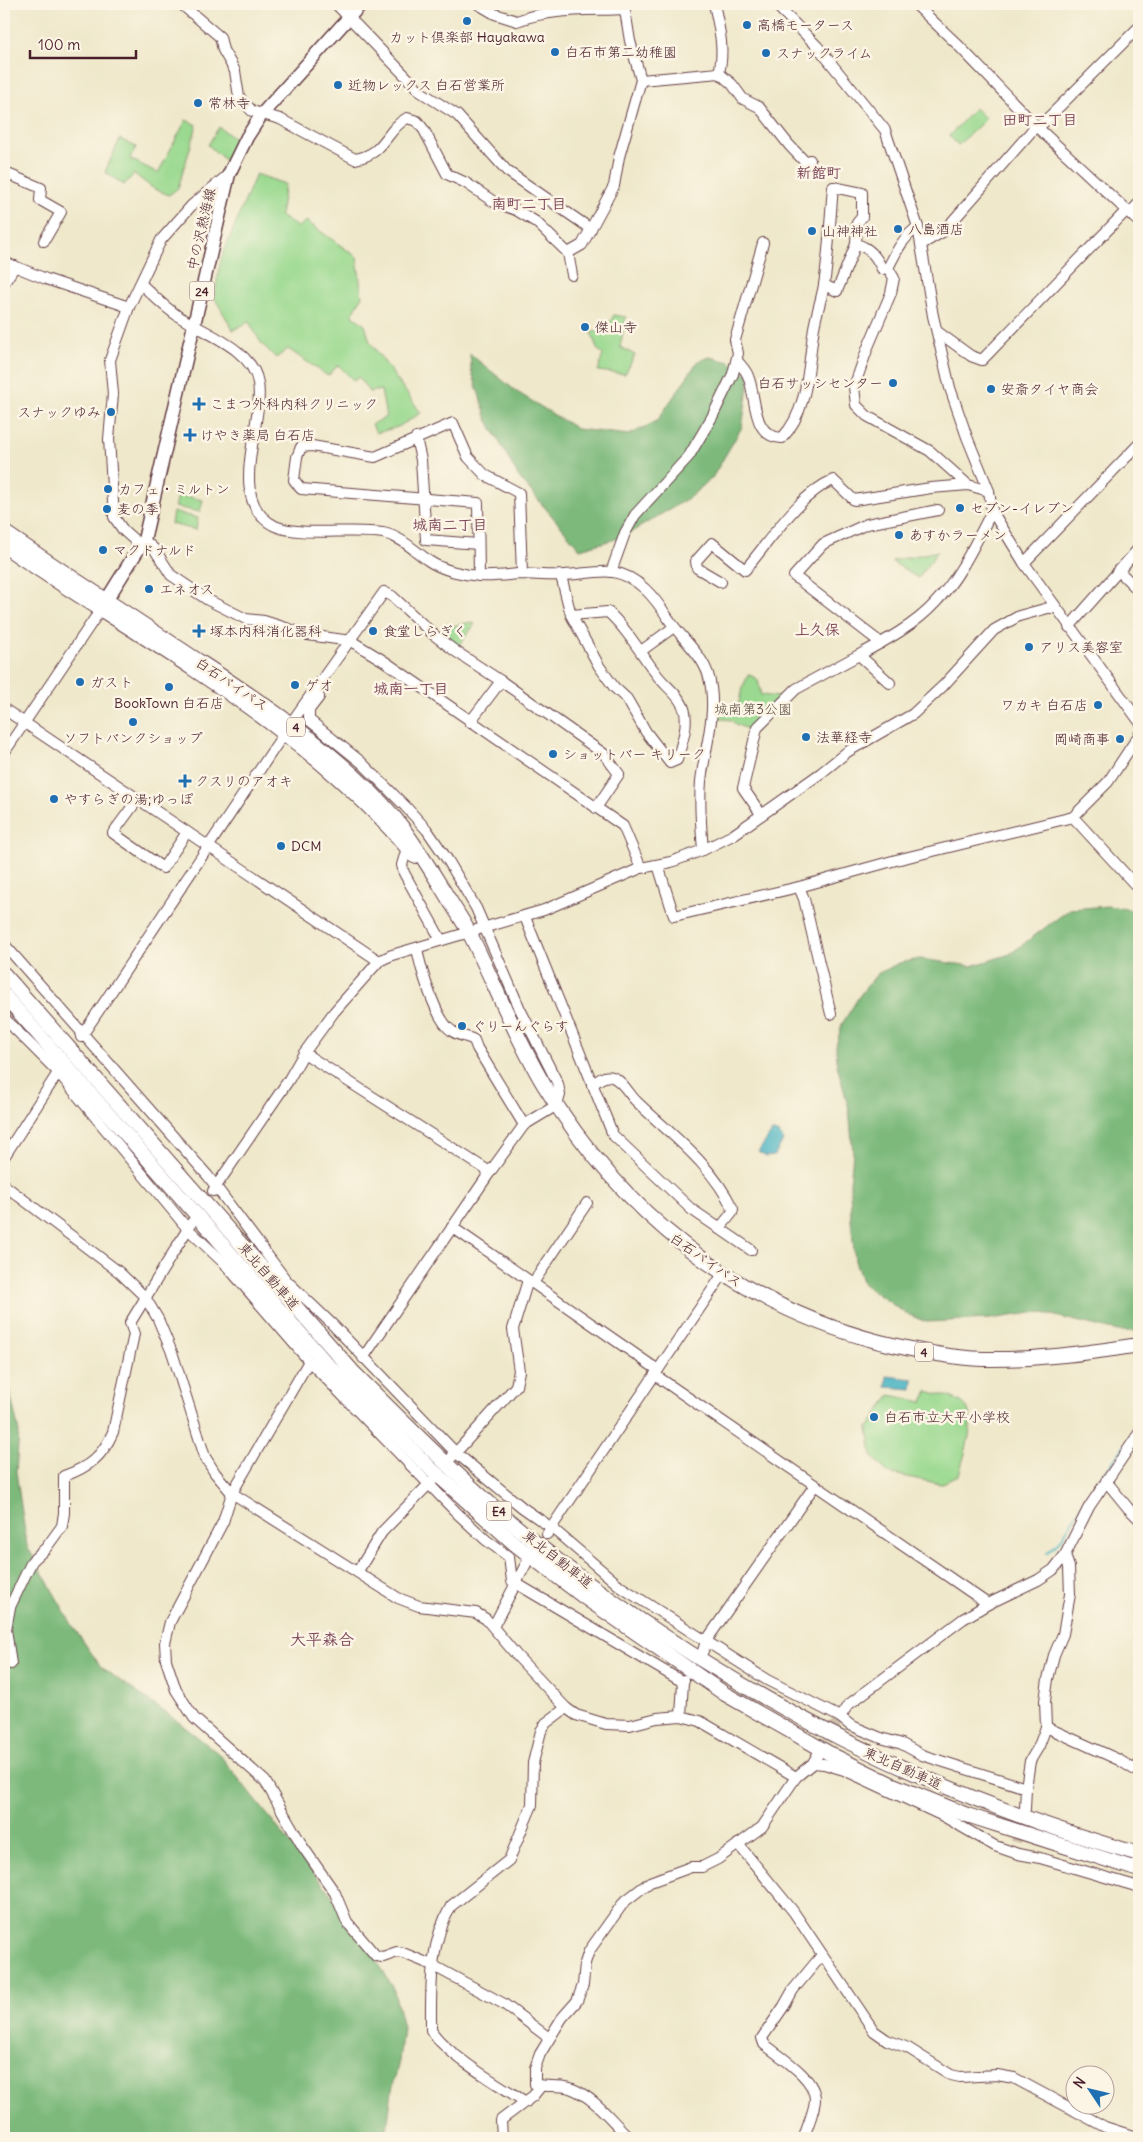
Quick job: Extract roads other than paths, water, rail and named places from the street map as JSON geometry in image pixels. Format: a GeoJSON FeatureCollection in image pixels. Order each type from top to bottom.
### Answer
{"type":"FeatureCollection","features":[{"type":"Feature","properties":{"kind":"highway","name":"白石バイパス"},"geometry":{"type":"LineString","coordinates":[[4,532],[104,605],[349,771],[378,800],[414,843],[471,936],[517,1036],[557,1106],[598,1162],[640,1209],[668,1234],[723,1274],[765,1298],[819,1322],[861,1337],[912,1350],[980,1359],[1026,1358],[1079,1354],[1139,1345]]}},
{"type":"Feature","properties":{"kind":"highway","name":"白石バイパス"},"geometry":{"type":"LineString","coordinates":[[4,546],[104,605]]}},
{"type":"Feature","properties":{"kind":"highway","name":"白石バイパス"},"geometry":{"type":"LineString","coordinates":[[288,728],[407,848],[446,895]]}},
{"type":"Feature","properties":{"kind":"highway","name":"東北自動車道"},"geometry":{"type":"LineString","coordinates":[[4,974],[354,1372],[404,1423],[480,1495],[564,1565],[619,1606],[726,1677],[842,1741],[906,1771],[988,1804],[1068,1834],[1139,1854]]}},
{"type":"Feature","properties":{"kind":"highway","name":"東北自動車道"},"geometry":{"type":"LineString","coordinates":[[4,995],[327,1364],[430,1468],[471,1506],[584,1597],[718,1688],[777,1725],[834,1756],[893,1785],[967,1815],[1139,1870]]}},
{"type":"Feature","properties":{"kind":"main road","name":"中の沢熱海線"},"geometry":{"type":"LineString","coordinates":[[104,605],[142,543],[229,174],[247,137],[262,114],[361,4]]}},
{"type":"Feature","properties":{"kind":"street"},"geometry":{"type":"LineString","coordinates":[[182,4],[220,37],[223,50],[235,71],[239,97],[252,112],[286,122],[355,159],[365,157],[380,148],[400,122],[407,118],[417,121],[424,130],[447,174],[466,183],[494,202],[516,210],[536,222],[568,253],[572,275]]}},
{"type":"Feature","properties":{"kind":"street"},"geometry":{"type":"LineString","coordinates":[[336,4],[350,16],[421,92],[457,115],[507,171],[591,229]]}},
{"type":"Feature","properties":{"kind":"street"},"geometry":{"type":"LineString","coordinates":[[478,4],[495,14],[517,22],[531,16],[624,6],[630,40],[641,80],[619,157],[614,186],[582,245],[568,253]]}},
{"type":"Feature","properties":{"kind":"street"},"geometry":{"type":"LineString","coordinates":[[714,4],[722,38],[723,58],[719,73]]}},
{"type":"Feature","properties":{"kind":"street"},"geometry":{"type":"LineString","coordinates":[[775,4],[822,53],[884,130],[918,228],[933,316],[950,388],[989,491],[992,511],[1024,563],[1068,627],[1139,719]]}},
{"type":"Feature","properties":{"kind":"street"},"geometry":{"type":"LineString","coordinates":[[915,4],[957,44],[1037,127],[1139,222]]}},
{"type":"Feature","properties":{"kind":"street"},"geometry":{"type":"LineString","coordinates":[[922,244],[944,231],[1037,127],[1139,28]]}},
{"type":"Feature","properties":{"kind":"street"},"geometry":{"type":"LineString","coordinates":[[641,80],[719,73],[732,84],[743,99],[759,107],[789,145],[807,164],[810,160]]}},
{"type":"Feature","properties":{"kind":"street"},"geometry":{"type":"LineString","coordinates":[[8,174],[41,188],[40,200],[61,212],[44,241]]}},
{"type":"Feature","properties":{"kind":"street"},"geometry":{"type":"LineString","coordinates":[[229,174],[192,205],[162,240],[129,307],[110,360],[113,394],[109,438],[114,517],[123,530],[155,550],[171,574],[208,600],[246,618],[264,621],[308,635],[351,641],[623,826],[641,868]]}},
{"type":"Feature","properties":{"kind":"street"},"geometry":{"type":"LineString","coordinates":[[737,360],[748,375],[758,416],[765,432],[774,438],[782,438],[790,430],[805,390],[813,332],[824,285],[833,187],[862,193],[862,217],[857,223],[856,244],[837,291],[824,285]]}},
{"type":"Feature","properties":{"kind":"street"},"geometry":{"type":"LineString","coordinates":[[938,332],[971,356],[982,360],[1139,203]]}},
{"type":"Feature","properties":{"kind":"street"},"geometry":{"type":"LineString","coordinates":[[888,268],[900,245],[910,233],[918,228]]}},
{"type":"Feature","properties":{"kind":"street"},"geometry":{"type":"LineString","coordinates":[[611,572],[635,515],[689,456],[724,394],[737,360],[738,353],[735,340],[763,244]]}},
{"type":"Feature","properties":{"kind":"street"},"geometry":{"type":"LineString","coordinates":[[856,244],[866,247],[876,256],[882,269],[888,268]]}},
{"type":"Feature","properties":{"kind":"street"},"geometry":{"type":"LineString","coordinates":[[4,262],[129,307]]}},
{"type":"Feature","properties":{"kind":"street"},"geometry":{"type":"LineString","coordinates":[[4,283],[15,266]]}},
{"type":"Feature","properties":{"kind":"street"},"geometry":{"type":"LineString","coordinates":[[888,268],[894,278],[891,292],[854,388],[856,404],[867,416],[930,451],[968,485]]}},
{"type":"Feature","properties":{"kind":"street"},"geometry":{"type":"LineString","coordinates":[[141,284],[162,303],[245,358],[255,371],[259,385],[259,399],[247,479],[255,506],[274,526],[296,530],[361,531],[394,536],[409,544],[428,560],[446,569],[478,576],[522,574],[561,576],[611,572],[637,582],[654,598],[697,655],[707,672],[712,692],[712,718],[700,801],[703,850]]}},
{"type":"Feature","properties":{"kind":"street"},"geometry":{"type":"LineString","coordinates":[[478,576],[478,503],[301,489],[294,480],[297,456],[301,447],[312,446],[375,457],[453,423],[468,457],[486,475],[519,493],[522,574]]}},
{"type":"Feature","properties":{"kind":"street"},"geometry":{"type":"LineString","coordinates":[[416,438],[421,460],[426,540],[478,544]]}},
{"type":"Feature","properties":{"kind":"street"},"geometry":{"type":"LineString","coordinates":[[1024,563],[1139,444]]}},
{"type":"Feature","properties":{"kind":"street"},"geometry":{"type":"LineString","coordinates":[[722,582],[697,568],[696,561],[712,543],[746,570],[796,508],[823,484],[833,480],[854,500],[932,488],[968,485],[989,491]]}},
{"type":"Feature","properties":{"kind":"street"},"geometry":{"type":"LineString","coordinates":[[881,643],[794,576],[823,544],[867,524],[938,510]]}},
{"type":"Feature","properties":{"kind":"street"},"geometry":{"type":"LineString","coordinates":[[760,814],[743,788],[757,728],[796,689],[881,643],[934,604],[961,569],[992,511]]}},
{"type":"Feature","properties":{"kind":"street"},"geometry":{"type":"LineString","coordinates":[[1068,627],[1139,548]]}},
{"type":"Feature","properties":{"kind":"street"},"geometry":{"type":"LineString","coordinates":[[1118,570],[1139,592]]}},
{"type":"Feature","properties":{"kind":"street"},"geometry":{"type":"LineString","coordinates":[[561,576],[571,615],[599,666],[614,687],[628,700],[646,732],[670,763],[677,760],[686,724],[684,709],[619,622],[608,612],[571,615]]}},
{"type":"Feature","properties":{"kind":"street"},"geometry":{"type":"LineString","coordinates":[[83,1035],[288,728],[384,592],[392,596],[434,635],[604,754],[619,774],[596,808]]}},
{"type":"Feature","properties":{"kind":"street"},"geometry":{"type":"LineString","coordinates":[[4,753],[104,605]]}},
{"type":"Feature","properties":{"kind":"street"},"geometry":{"type":"LineString","coordinates":[[480,929],[525,917],[641,868],[658,865],[703,850],[734,835],[760,814],[822,772],[847,752],[913,714],[943,686],[994,630],[1019,616],[1048,608],[1056,608]]}},
{"type":"Feature","properties":{"kind":"street"},"geometry":{"type":"LineString","coordinates":[[641,651],[674,627]]}},
{"type":"Feature","properties":{"kind":"street"},"geometry":{"type":"LineString","coordinates":[[859,655],[890,683]]}},
{"type":"Feature","properties":{"kind":"street"},"geometry":{"type":"LineString","coordinates":[[470,722],[501,681]]}},
{"type":"Feature","properties":{"kind":"street"},"geometry":{"type":"LineString","coordinates":[[314,691],[319,697],[309,710],[309,720],[361,762],[427,830],[449,862],[480,929],[558,1084],[560,1095],[557,1106],[524,1125],[363,1358]]}},
{"type":"Feature","properties":{"kind":"street"},"geometry":{"type":"LineString","coordinates":[[4,709],[379,961]]}},
{"type":"Feature","properties":{"kind":"street"},"geometry":{"type":"LineString","coordinates":[[658,865],[674,916],[799,887],[896,860],[1073,817],[1108,782],[1139,735]]}},
{"type":"Feature","properties":{"kind":"street"},"geometry":{"type":"LineString","coordinates":[[138,799],[110,831],[167,870],[187,832]]}},
{"type":"Feature","properties":{"kind":"street"},"geometry":{"type":"LineString","coordinates":[[1073,817],[1139,889]]}},
{"type":"Feature","properties":{"kind":"street"},"geometry":{"type":"LineString","coordinates":[[407,848],[402,865],[404,873],[441,940]]}},
{"type":"Feature","properties":{"kind":"street"},"geometry":{"type":"LineString","coordinates":[[799,887],[804,899],[831,1014]]}},
{"type":"Feature","properties":{"kind":"street"},"geometry":{"type":"LineString","coordinates":[[525,917],[612,1135],[691,1209],[750,1250]]}},
{"type":"Feature","properties":{"kind":"street"},"geometry":{"type":"LineString","coordinates":[[214,1191],[304,1053],[334,1012],[379,961],[392,955],[464,934]]}},
{"type":"Feature","properties":{"kind":"street"},"geometry":{"type":"LineString","coordinates":[[4,944],[214,1191],[286,1280],[331,1323],[453,1455],[523,1508],[621,1587],[704,1646],[840,1717],[850,1725],[881,1738],[902,1744],[922,1755],[1026,1788]]}},
{"type":"Feature","properties":{"kind":"street"},"geometry":{"type":"LineString","coordinates":[[417,948],[424,980],[445,1023],[450,1030],[474,1040],[524,1125]]}},
{"type":"Feature","properties":{"kind":"street"},"geometry":{"type":"LineString","coordinates":[[4,1018],[60,1070],[190,1225],[309,1361],[486,1540],[509,1557],[512,1581],[515,1584],[684,1681],[680,1716]]}},
{"type":"Feature","properties":{"kind":"street"},"geometry":{"type":"LineString","coordinates":[[304,1053],[490,1172]]}},
{"type":"Feature","properties":{"kind":"street"},"geometry":{"type":"LineString","coordinates":[[4,1157],[60,1070]]}},
{"type":"Feature","properties":{"kind":"street"},"geometry":{"type":"LineString","coordinates":[[592,1085],[606,1077],[615,1078],[634,1099],[694,1153],[714,1177],[732,1208],[732,1214],[719,1229]]}},
{"type":"Feature","properties":{"kind":"street"},"geometry":{"type":"LineString","coordinates":[[4,1186],[119,1272],[145,1297],[158,1320],[173,1355],[204,1457],[232,1493],[398,1598],[419,1606],[476,1613],[494,1625],[518,1657],[566,1708],[590,1721],[630,1725],[657,1718],[680,1716],[700,1721],[796,1777]]}},
{"type":"Feature","properties":{"kind":"street"},"geometry":{"type":"LineString","coordinates":[[453,1455],[499,1406],[518,1382],[519,1371],[514,1329],[531,1282],[587,1203]]}},
{"type":"Feature","properties":{"kind":"street"},"geometry":{"type":"LineString","coordinates":[[10,1664],[6,1629],[10,1607],[32,1561],[46,1548],[62,1526],[64,1476],[79,1470],[96,1459],[106,1447],[114,1432],[134,1334],[130,1323],[190,1225]]}},
{"type":"Feature","properties":{"kind":"street"},"geometry":{"type":"LineString","coordinates":[[452,1228],[531,1282],[815,1485],[988,1604]]}},
{"type":"Feature","properties":{"kind":"street"},"geometry":{"type":"LineString","coordinates":[[550,1531],[723,1274]]}},
{"type":"Feature","properties":{"kind":"street"},"geometry":{"type":"LineString","coordinates":[[309,1361],[232,1493],[223,1522],[170,1622],[164,1643],[166,1660],[176,1690],[194,1718],[265,1781],[302,1847],[336,1894],[347,1922],[376,1956],[383,1957],[397,1952],[432,1965],[504,2004],[549,2038]]}},
{"type":"Feature","properties":{"kind":"street"},"geometry":{"type":"LineString","coordinates":[[840,1717],[848,1705],[963,1619],[988,1604],[1045,1577],[1065,1555],[1089,1507],[1139,1433]]}},
{"type":"Feature","properties":{"kind":"street"},"geometry":{"type":"LineString","coordinates":[[1106,1481],[1139,1519]]}},
{"type":"Feature","properties":{"kind":"street"},"geometry":{"type":"LineString","coordinates":[[358,1571],[382,1532],[430,1482]]}},
{"type":"Feature","properties":{"kind":"street"},"geometry":{"type":"LineString","coordinates":[[704,1646],[815,1485]]}},
{"type":"Feature","properties":{"kind":"street"},"geometry":{"type":"LineString","coordinates":[[1025,1809],[1030,1761],[1039,1746],[1046,1727],[1045,1701],[1048,1680],[1054,1655],[1063,1634],[1070,1594],[1069,1567],[1065,1555]]}},
{"type":"Feature","properties":{"kind":"street"},"geometry":{"type":"LineString","coordinates":[[494,1625],[526,1564]]}},
{"type":"Feature","properties":{"kind":"street"},"geometry":{"type":"LineString","coordinates":[[526,2102],[453,2052],[435,2037],[431,2030],[432,1965],[446,1915],[451,1906],[508,1860],[532,1805],[533,1763],[541,1731],[546,1723],[566,1708]]}},
{"type":"Feature","properties":{"kind":"street"},"geometry":{"type":"LineString","coordinates":[[1046,1727],[1119,1760],[1135,1770],[1139,1764]]}},
{"type":"Feature","properties":{"kind":"street"},"geometry":{"type":"LineString","coordinates":[[630,2138],[594,2102],[573,2090],[561,2085],[541,2086],[535,2084],[535,2068],[549,2038],[577,2001],[583,1985],[585,1963],[589,1951],[624,1902],[650,1882],[691,1867],[702,1867],[718,1859],[762,1827],[796,1777],[816,1759],[943,1816],[995,1846],[1139,1887]]}},
{"type":"Feature","properties":{"kind":"street"},"geometry":{"type":"LineString","coordinates":[[1016,1842],[1018,1854]]}},
{"type":"Feature","properties":{"kind":"street"},"geometry":{"type":"LineString","coordinates":[[738,1844],[793,1911],[861,2015],[874,2031],[887,2040],[908,2048],[951,2074],[960,2077],[997,2075],[1014,2078],[1105,2127],[1139,2138]]}},
{"type":"Feature","properties":{"kind":"street"},"geometry":{"type":"LineString","coordinates":[[804,2138],[815,2101],[814,2091],[802,2075],[764,2044],[762,2038],[793,1990],[822,1955]]}},
{"type":"Feature","properties":{"kind":"street"},"geometry":{"type":"LineString","coordinates":[[502,2138],[502,2120],[526,2102],[541,2086]]}},
{"type":"Feature","properties":{"kind":"water"},"geometry":{"type":"Polygon","coordinates":[[[772,1132],[779,1133],[783,1141],[774,1156],[766,1157],[758,1152],[772,1132]]]}},
{"type":"Feature","properties":{"kind":"water"},"geometry":{"type":"Polygon","coordinates":[[[887,1376],[913,1379],[912,1389],[886,1387],[887,1376]]]}},
{"type":"Feature","properties":{"kind":"waterway"},"geometry":{"type":"LineString","coordinates":[[1135,1431],[1139,1419]]}},
{"type":"Feature","properties":{"kind":"waterway"},"geometry":{"type":"LineString","coordinates":[[1047,1553],[1060,1541],[1088,1496],[1125,1445]]}},
{"type":"Feature","properties":{"kind":"tunnel"},"geometry":{"type":"LineString","coordinates":[[819,1754],[840,1717]]}},
{"type":"Feature","properties":{"kind":"tunnel"},"geometry":{"type":"LineString","coordinates":[[1016,1842],[1025,1810]]}},
{"type":"Feature","properties":{"kind":"place","name":"カット倶楽部 Hayakawa"},"geometry":{"type":"Point","coordinates":[467,21]}},
{"type":"Feature","properties":{"kind":"place","name":"高橋モータース"},"geometry":{"type":"Point","coordinates":[747,25]}},
{"type":"Feature","properties":{"kind":"place","name":"白石市第二幼稚園"},"geometry":{"type":"Point","coordinates":[555,52]}},
{"type":"Feature","properties":{"kind":"place","name":"スナックライム"},"geometry":{"type":"Point","coordinates":[766,53]}},
{"type":"Feature","properties":{"kind":"place","name":"近物レックス 白石営業所"},"geometry":{"type":"Point","coordinates":[338,85]}},
{"type":"Feature","properties":{"kind":"place","name":"常林寺"},"geometry":{"type":"Point","coordinates":[198,103]}},
{"type":"Feature","properties":{"kind":"place","name":"八島酒店"},"geometry":{"type":"Point","coordinates":[898,229]}},
{"type":"Feature","properties":{"kind":"place","name":"山神神社"},"geometry":{"type":"Point","coordinates":[812,231]}},
{"type":"Feature","properties":{"kind":"place","name":"傑山寺"},"geometry":{"type":"Point","coordinates":[585,327]}},
{"type":"Feature","properties":{"kind":"place","name":"白石サッシセンター"},"geometry":{"type":"Point","coordinates":[893,383]}},
{"type":"Feature","properties":{"kind":"place","name":"安斎タイヤ商会"},"geometry":{"type":"Point","coordinates":[991,389]}},
{"type":"Feature","properties":{"kind":"place","name":"こまつ外科内科クリニック"},"geometry":{"type":"Point","coordinates":[199,404]}},
{"type":"Feature","properties":{"kind":"place","name":"スナックゆみ"},"geometry":{"type":"Point","coordinates":[111,412]}},
{"type":"Feature","properties":{"kind":"place","name":"けやき薬局 白石店"},"geometry":{"type":"Point","coordinates":[190,435]}},
{"type":"Feature","properties":{"kind":"place","name":"カフェ・ミルトン"},"geometry":{"type":"Point","coordinates":[108,489]}},
{"type":"Feature","properties":{"kind":"place","name":"セブン-イレブン"},"geometry":{"type":"Point","coordinates":[960,508]}},
{"type":"Feature","properties":{"kind":"place","name":"麦の季"},"geometry":{"type":"Point","coordinates":[107,509]}},
{"type":"Feature","properties":{"kind":"place","name":"あすかラーメン"},"geometry":{"type":"Point","coordinates":[899,535]}},
{"type":"Feature","properties":{"kind":"place","name":"マクドナルド"},"geometry":{"type":"Point","coordinates":[103,550]}},
{"type":"Feature","properties":{"kind":"place","name":"エネオス"},"geometry":{"type":"Point","coordinates":[149,589]}},
{"type":"Feature","properties":{"kind":"place","name":"塚本内科消化器科"},"geometry":{"type":"Point","coordinates":[199,631]}},
{"type":"Feature","properties":{"kind":"place","name":"食堂しらぎく"},"geometry":{"type":"Point","coordinates":[373,631]}},
{"type":"Feature","properties":{"kind":"place","name":"アリス美容室"},"geometry":{"type":"Point","coordinates":[1029,647]}},
{"type":"Feature","properties":{"kind":"place","name":"ガスト"},"geometry":{"type":"Point","coordinates":[80,682]}},
{"type":"Feature","properties":{"kind":"place","name":"ゲオ"},"geometry":{"type":"Point","coordinates":[295,685]}},
{"type":"Feature","properties":{"kind":"place","name":"BookTown 白石店"},"geometry":{"type":"Point","coordinates":[169,687]}},
{"type":"Feature","properties":{"kind":"place","name":"ワカキ 白石店"},"geometry":{"type":"Point","coordinates":[1098,705]}},
{"type":"Feature","properties":{"kind":"place","name":"ソフトバンクショップ"},"geometry":{"type":"Point","coordinates":[133,722]}},
{"type":"Feature","properties":{"kind":"place","name":"法華経寺"},"geometry":{"type":"Point","coordinates":[806,737]}},
{"type":"Feature","properties":{"kind":"place","name":"岡崎商事"},"geometry":{"type":"Point","coordinates":[1120,739]}},
{"type":"Feature","properties":{"kind":"place","name":"ショットバー キリーク"},"geometry":{"type":"Point","coordinates":[553,754]}},
{"type":"Feature","properties":{"kind":"place","name":"クスリのアオキ"},"geometry":{"type":"Point","coordinates":[185,781]}},
{"type":"Feature","properties":{"kind":"place","name":"やすらぎの湯;ゆっぽ"},"geometry":{"type":"Point","coordinates":[54,799]}},
{"type":"Feature","properties":{"kind":"place","name":"DCM"},"geometry":{"type":"Point","coordinates":[281,846]}},
{"type":"Feature","properties":{"kind":"place","name":"ぐりーんぐらす"},"geometry":{"type":"Point","coordinates":[462,1026]}},
{"type":"Feature","properties":{"kind":"place","name":"白石市立大平小学校"},"geometry":{"type":"Point","coordinates":[874,1417]}},
{"type":"Feature","properties":{"kind":"district","name":"田町二丁目"},"geometry":{"type":"Point","coordinates":[1040,119]}},
{"type":"Feature","properties":{"kind":"district","name":"新館町"},"geometry":{"type":"Point","coordinates":[819,172]}},
{"type":"Feature","properties":{"kind":"district","name":"南町二丁目"},"geometry":{"type":"Point","coordinates":[529,203]}},
{"type":"Feature","properties":{"kind":"district","name":"城南二丁目"},"geometry":{"type":"Point","coordinates":[450,524]}},
{"type":"Feature","properties":{"kind":"district","name":"上久保"},"geometry":{"type":"Point","coordinates":[817,629]}},
{"type":"Feature","properties":{"kind":"district","name":"城南一丁目"},"geometry":{"type":"Point","coordinates":[411,688]}},
{"type":"Feature","properties":{"kind":"district","name":"大平森合"},"geometry":{"type":"Point","coordinates":[322,1639]}},
{"type":"Feature","properties":{"kind":"park label","name":"城南第3公園"},"geometry":{"type":"Point","coordinates":[753,709]}}]}
